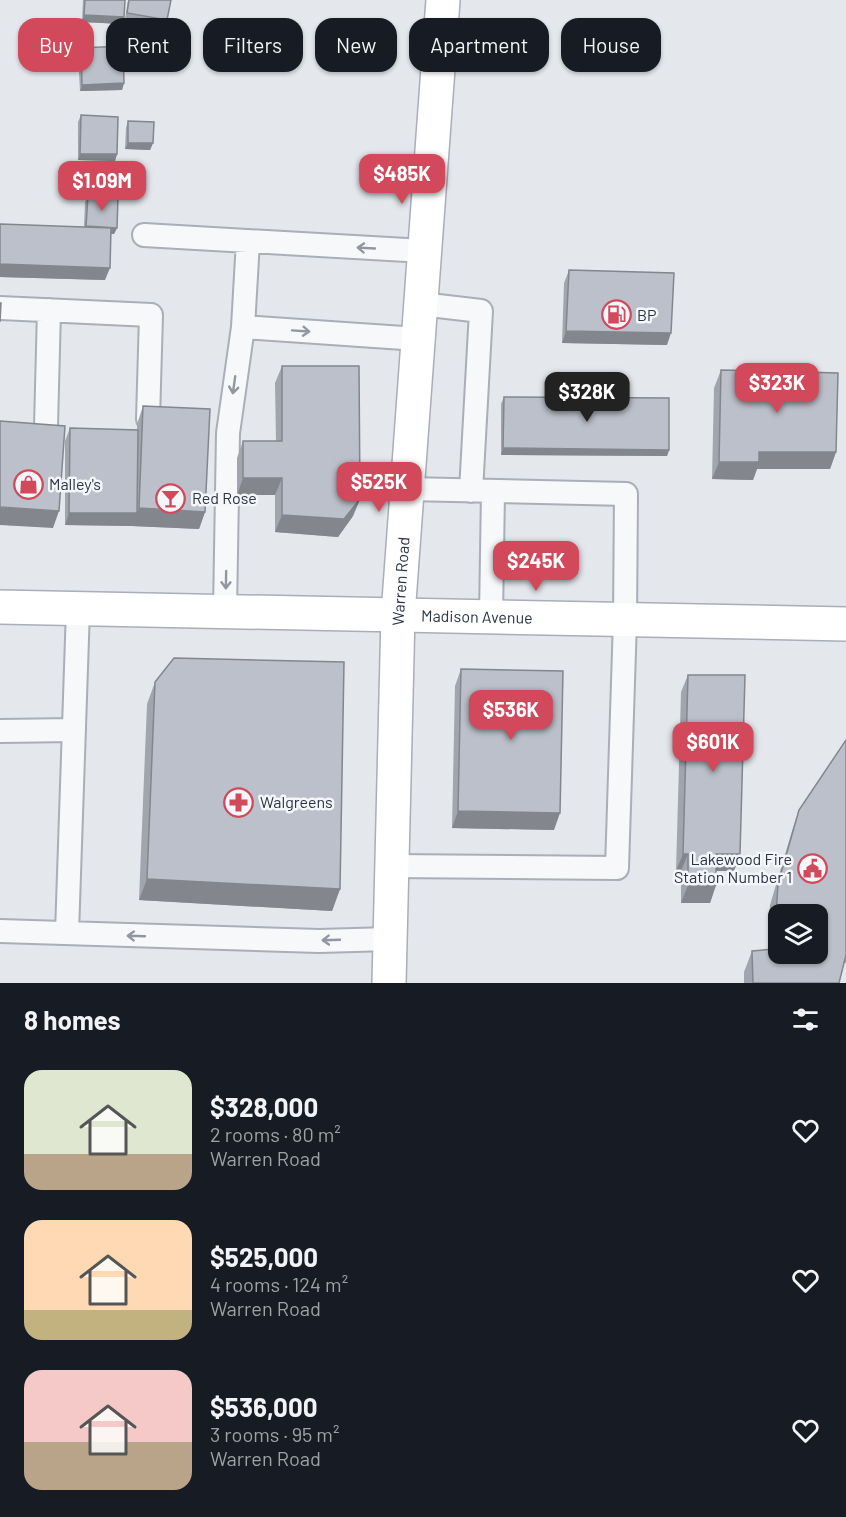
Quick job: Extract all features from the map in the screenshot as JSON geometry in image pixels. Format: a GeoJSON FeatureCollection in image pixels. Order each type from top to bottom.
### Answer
{"type":"FeatureCollection","features":[{"type":"Feature","properties":{"kind":"main road","name":"Warren Road"},"geometry":{"type":"LineString","coordinates":[[389,983],[398,615],[443,0]]}},
{"type":"Feature","properties":{"kind":"main road","name":"Madison Avenue"},"geometry":{"type":"LineString","coordinates":[[0,607],[846,624]]}},
{"type":"Feature","properties":{"kind":"lane"},"geometry":{"type":"LineString","coordinates":[[144,235],[424,251]]}},
{"type":"Feature","properties":{"kind":"lane"},"geometry":{"type":"LineString","coordinates":[[225,612],[228,433],[243,327],[248,241]]}},
{"type":"Feature","properties":{"kind":"lane"},"geometry":{"type":"LineString","coordinates":[[421,304],[481,311],[482,491],[491,617]]}},
{"type":"Feature","properties":{"kind":"lane"},"geometry":{"type":"LineString","coordinates":[[0,308],[151,315],[148,419]]}},
{"type":"Feature","properties":{"kind":"lane"},"geometry":{"type":"LineString","coordinates":[[46,426],[49,310]]}},
{"type":"Feature","properties":{"kind":"lane"},"geometry":{"type":"LineString","coordinates":[[243,327],[418,339]]}},
{"type":"Feature","properties":{"kind":"lane"},"geometry":{"type":"LineString","coordinates":[[391,866],[617,868],[625,620],[626,494],[407,489]]}},
{"type":"Feature","properties":{"kind":"lane"},"geometry":{"type":"LineString","coordinates":[[67,933],[78,609]]}},
{"type":"Feature","properties":{"kind":"lane"},"geometry":{"type":"LineString","coordinates":[[0,730],[74,730]]}},
{"type":"Feature","properties":{"kind":"lane"},"geometry":{"type":"LineString","coordinates":[[0,931],[319,940],[390,939]]}},
{"type":"Feature","properties":{"kind":"building"},"geometry":{"type":"Polygon","coordinates":[[[85,0],[125,0],[124,17],[84,15],[85,0]]]}},
{"type":"Feature","properties":{"kind":"building"},"geometry":{"type":"Polygon","coordinates":[[[129,0],[171,0],[167,18],[127,13],[129,0]]]}},
{"type":"Feature","properties":{"kind":"building"},"geometry":{"type":"Polygon","coordinates":[[[94,47],[106,47],[106,72],[124,72],[124,83],[82,85],[82,72],[94,72],[94,47]]]}},
{"type":"Feature","properties":{"kind":"building"},"geometry":{"type":"Polygon","coordinates":[[[81,115],[118,117],[117,154],[80,154],[81,115]]]}},
{"type":"Feature","properties":{"kind":"building"},"geometry":{"type":"Polygon","coordinates":[[[128,121],[154,122],[153,143],[128,143],[128,121]]]}},
{"type":"Feature","properties":{"kind":"building"},"geometry":{"type":"Polygon","coordinates":[[[88,196],[118,197],[117,228],[86,226],[88,196]]]}},
{"type":"Feature","properties":{"kind":"building"},"geometry":{"type":"Polygon","coordinates":[[[0,224],[111,228],[110,268],[0,264],[0,224]]]}},
{"type":"Feature","properties":{"kind":"building","name":"BP"},"geometry":{"type":"Polygon","coordinates":[[[569,270],[674,273],[671,333],[566,331],[569,270]]]}},
{"type":"Feature","properties":{"kind":"building"},"geometry":{"type":"Polygon","coordinates":[[[282,366],[359,366],[360,499],[344,519],[282,515],[282,478],[243,478],[243,441],[282,441],[282,366]]]}},
{"type":"Feature","properties":{"kind":"building"},"geometry":{"type":"Polygon","coordinates":[[[721,370],[838,373],[836,452],[759,452],[759,462],[719,462],[721,370]]]}},
{"type":"Feature","properties":{"kind":"building"},"geometry":{"type":"Polygon","coordinates":[[[504,397],[669,398],[669,450],[503,448],[504,397]]]}},
{"type":"Feature","properties":{"kind":"building"},"geometry":{"type":"Polygon","coordinates":[[[143,406],[210,409],[205,512],[139,508],[143,406]]]}},
{"type":"Feature","properties":{"kind":"building","name":"Malley's"},"geometry":{"type":"Polygon","coordinates":[[[0,421],[65,426],[59,511],[0,507],[0,421]]]}},
{"type":"Feature","properties":{"kind":"building"},"geometry":{"type":"Polygon","coordinates":[[[70,428],[138,430],[137,513],[69,513],[70,428]]]}},
{"type":"Feature","properties":{"kind":"building","name":"Walgreens"},"geometry":{"type":"Polygon","coordinates":[[[174,658],[344,662],[340,889],[147,879],[155,682],[174,658]]]}},
{"type":"Feature","properties":{"kind":"building"},"geometry":{"type":"Polygon","coordinates":[[[461,669],[563,671],[560,813],[458,811],[461,669]]]}},
{"type":"Feature","properties":{"kind":"building"},"geometry":{"type":"Polygon","coordinates":[[[688,675],[745,675],[740,854],[716,854],[716,885],[688,885],[688,854],[683,854],[688,675]]]}},
{"type":"Feature","properties":{"kind":"building","name":"Lakewood Fire Station Number 1"},"geometry":{"type":"Polygon","coordinates":[[[846,740],[846,955],[839,983],[753,983],[752,951],[768,950],[768,964],[828,964],[828,904],[777,904],[778,884],[799,810],[846,740]]]}},
{"type":"Feature","properties":{"kind":"place","name":"BP"},"geometry":{"type":"Point","coordinates":[616,315]}},
{"type":"Feature","properties":{"kind":"place","name":"Malley's"},"geometry":{"type":"Point","coordinates":[28,484]}},
{"type":"Feature","properties":{"kind":"place","name":"Red Rose"},"geometry":{"type":"Point","coordinates":[171,498]}},
{"type":"Feature","properties":{"kind":"place","name":"Walgreens"},"geometry":{"type":"Point","coordinates":[239,802]}},
{"type":"Feature","properties":{"kind":"place","name":"Lakewood Fire Station Number 1"},"geometry":{"type":"Point","coordinates":[813,868]}}]}
